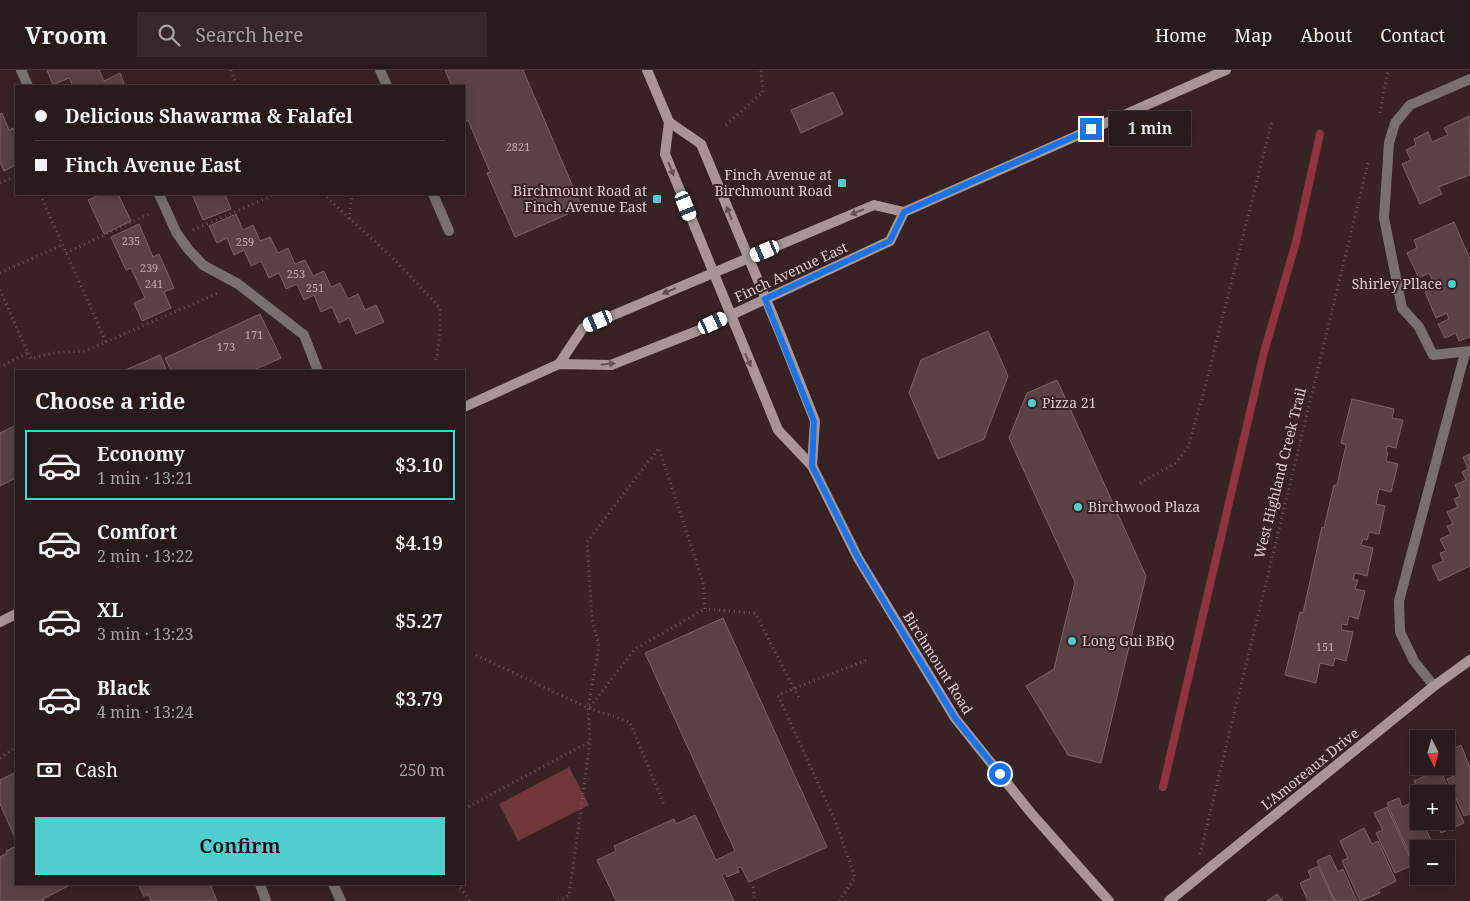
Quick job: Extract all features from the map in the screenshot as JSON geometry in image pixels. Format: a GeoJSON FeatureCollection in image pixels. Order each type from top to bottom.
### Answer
{"type":"FeatureCollection","features":[{"type":"Feature","properties":{"kind":"main road"},"geometry":{"type":"LineString","coordinates":[[648,70],[669,122]]}},
{"type":"Feature","properties":{"kind":"main road"},"geometry":{"type":"LineString","coordinates":[[904,212],[1226,70]]}},
{"type":"Feature","properties":{"kind":"main road","name":"Birchmount Road"},"geometry":{"type":"LineString","coordinates":[[812,466],[814,421],[701,144],[669,122],[664,154],[778,430],[812,466],[858,558],[955,718],[1031,813],[1108,901]]}},
{"type":"Feature","properties":{"kind":"main road","name":"Finch Avenue East"},"geometry":{"type":"LineString","coordinates":[[465,407],[559,364],[611,365],[730,315],[890,241],[904,212],[874,205],[583,328],[559,364]]}},
{"type":"Feature","properties":{"kind":"main road"},"geometry":{"type":"LineString","coordinates":[[0,622],[15,614]]}},
{"type":"Feature","properties":{"kind":"main road","name":"L'Amoreaux Drive"},"geometry":{"type":"LineString","coordinates":[[1168,901],[1434,686],[1470,660]]}},
{"type":"Feature","properties":{"kind":"lane"},"geometry":{"type":"LineString","coordinates":[[21,70],[28,85]]}},
{"type":"Feature","properties":{"kind":"lane"},"geometry":{"type":"LineString","coordinates":[[380,70],[387,85]]}},
{"type":"Feature","properties":{"kind":"lane"},"geometry":{"type":"LineString","coordinates":[[1434,686],[1414,661],[1400,632],[1399,601],[1468,352],[1433,355],[1419,327],[1402,308],[1384,218],[1389,143],[1395,123],[1410,105],[1470,79]]}},
{"type":"Feature","properties":{"kind":"lane"},"geometry":{"type":"LineString","coordinates":[[159,195],[179,236],[202,265],[238,284],[304,335],[318,370]]}},
{"type":"Feature","properties":{"kind":"lane"},"geometry":{"type":"LineString","coordinates":[[433,195],[449,231]]}},
{"type":"Feature","properties":{"kind":"lane"},"geometry":{"type":"LineString","coordinates":[[260,885],[266,901]]}},
{"type":"Feature","properties":{"kind":"lane"},"geometry":{"type":"LineString","coordinates":[[333,885],[341,901]]}},
{"type":"Feature","properties":{"kind":"path"},"geometry":{"type":"LineString","coordinates":[[230,70],[237,85]]}},
{"type":"Feature","properties":{"kind":"path"},"geometry":{"type":"LineString","coordinates":[[726,125],[763,92],[761,70]]}},
{"type":"Feature","properties":{"kind":"path"},"geometry":{"type":"LineString","coordinates":[[1378,122],[1388,70]]}},
{"type":"Feature","properties":{"kind":"path"},"geometry":{"type":"LineString","coordinates":[[1140,483],[1176,463],[1188,447],[1203,395],[1272,121]]}},
{"type":"Feature","properties":{"kind":"path","name":"West Highland Creek Trail"},"geometry":{"type":"LineString","coordinates":[[1194,881],[1369,160]]}},
{"type":"Feature","properties":{"kind":"path"},"geometry":{"type":"LineString","coordinates":[[0,183],[15,176]]}},
{"type":"Feature","properties":{"kind":"path"},"geometry":{"type":"LineString","coordinates":[[40,195],[106,342]]}},
{"type":"Feature","properties":{"kind":"path"},"geometry":{"type":"LineString","coordinates":[[179,236],[274,195]]}},
{"type":"Feature","properties":{"kind":"path"},"geometry":{"type":"LineString","coordinates":[[324,195],[396,260],[440,308],[440,334],[436,360]]}},
{"type":"Feature","properties":{"kind":"path"},"geometry":{"type":"LineString","coordinates":[[349,219],[352,195]]}},
{"type":"Feature","properties":{"kind":"path"},"geometry":{"type":"LineString","coordinates":[[66,253],[165,207]]}},
{"type":"Feature","properties":{"kind":"path"},"geometry":{"type":"LineString","coordinates":[[0,273],[62,244]]}},
{"type":"Feature","properties":{"kind":"path"},"geometry":{"type":"LineString","coordinates":[[0,290],[31,358],[53,353],[84,351],[238,284]]}},
{"type":"Feature","properties":{"kind":"path"},"geometry":{"type":"LineString","coordinates":[[0,367],[28,353]]}},
{"type":"Feature","properties":{"kind":"path"},"geometry":{"type":"LineString","coordinates":[[558,901],[568,896],[590,742],[588,708],[599,646],[592,620],[587,542],[660,448],[703,582],[705,609]]}},
{"type":"Feature","properties":{"kind":"path"},"geometry":{"type":"LineString","coordinates":[[588,708],[635,649],[705,609],[755,612],[800,700]]}},
{"type":"Feature","properties":{"kind":"path"},"geometry":{"type":"LineString","coordinates":[[476,655],[588,708],[630,722],[664,805]]}},
{"type":"Feature","properties":{"kind":"path"},"geometry":{"type":"LineString","coordinates":[[839,901],[855,877],[836,823],[778,695],[868,659]]}},
{"type":"Feature","properties":{"kind":"path"},"geometry":{"type":"LineString","coordinates":[[465,808],[590,742]]}},
{"type":"Feature","properties":{"kind":"path"},"geometry":{"type":"LineString","coordinates":[[0,758],[15,748]]}},
{"type":"Feature","properties":{"kind":"path"},"geometry":{"type":"LineString","coordinates":[[458,885],[470,901]]}},
{"type":"Feature","properties":{"kind":"path"},"geometry":{"type":"LineString","coordinates":[[753,887],[755,901]]}},
{"type":"Feature","properties":{"kind":"shaded area"},"geometry":{"type":"Polygon","coordinates":[[[569,767],[589,805],[518,841],[499,804],[569,767]]]}},
{"type":"Feature","properties":{"kind":"building"},"geometry":{"type":"Polygon","coordinates":[[[47,70],[99,70],[104,81],[120,73],[125,85],[72,85],[69,78],[53,85],[47,70]]]}},
{"type":"Feature","properties":{"kind":"building"},"geometry":{"type":"Polygon","coordinates":[[[445,70],[523,70],[582,208],[515,237],[487,173],[490,172],[468,120],[465,122],[465,85],[452,85],[445,70]]]}},
{"type":"Feature","properties":{"kind":"building"},"geometry":{"type":"Polygon","coordinates":[[[833,92],[843,114],[801,133],[791,110],[833,92]]]}},
{"type":"Feature","properties":{"kind":"building"},"geometry":{"type":"Polygon","coordinates":[[[2,113],[9,130],[13,128],[15,133],[15,166],[4,171],[0,162],[0,114],[2,113]]]}},
{"type":"Feature","properties":{"kind":"building"},"geometry":{"type":"Polygon","coordinates":[[[1469,116],[1470,175],[1438,187],[1442,194],[1420,204],[1402,164],[1411,160],[1406,150],[1416,145],[1414,139],[1428,132],[1432,142],[1448,135],[1444,128],[1469,116]]]}},
{"type":"Feature","properties":{"kind":"building"},"geometry":{"type":"Polygon","coordinates":[[[99,195],[118,195],[131,221],[104,234],[88,200],[99,195]]]}},
{"type":"Feature","properties":{"kind":"building"},"geometry":{"type":"Polygon","coordinates":[[[192,195],[225,195],[231,209],[203,220],[192,195]]]}},
{"type":"Feature","properties":{"kind":"building"},"geometry":{"type":"Polygon","coordinates":[[[236,214],[243,230],[253,225],[260,241],[270,237],[278,253],[288,248],[295,264],[305,260],[313,276],[324,271],[331,287],[340,283],[348,299],[358,294],[365,310],[376,305],[384,322],[356,334],[349,318],[339,323],[332,307],[321,312],[314,295],[304,300],[297,284],[286,289],[279,273],[269,278],[261,261],[251,266],[244,250],[234,255],[227,238],[217,243],[209,226],[236,214]]]}},
{"type":"Feature","properties":{"kind":"building","name":"Shirley Pllace"},"geometry":{"type":"Polygon","coordinates":[[[1454,222],[1470,259],[1470,337],[1459,341],[1456,333],[1445,338],[1438,324],[1449,319],[1447,313],[1436,318],[1425,292],[1436,287],[1429,273],[1419,278],[1407,253],[1417,248],[1414,240],[1454,222]]]}},
{"type":"Feature","properties":{"kind":"building"},"geometry":{"type":"Polygon","coordinates":[[[139,224],[153,257],[159,254],[174,288],[164,292],[171,308],[142,321],[134,303],[145,298],[131,268],[126,270],[111,237],[139,224]]]}},
{"type":"Feature","properties":{"kind":"building"},"geometry":{"type":"Polygon","coordinates":[[[260,314],[281,358],[254,370],[171,370],[165,358],[260,314]]]}},
{"type":"Feature","properties":{"kind":"building"},"geometry":{"type":"Polygon","coordinates":[[[988,331],[1008,376],[984,439],[938,459],[909,393],[921,360],[988,331]]]}},
{"type":"Feature","properties":{"kind":"building"},"geometry":{"type":"Polygon","coordinates":[[[160,355],[167,370],[125,370],[160,355]]]}},
{"type":"Feature","properties":{"kind":"building","name":"Birchwood Plaza"},"geometry":{"type":"Polygon","coordinates":[[[1057,380],[1146,576],[1101,763],[1068,755],[1026,686],[1054,669],[1075,582],[1009,438],[1027,393],[1057,380]]]}},
{"type":"Feature","properties":{"kind":"building"},"geometry":{"type":"Polygon","coordinates":[[[1352,399],[1394,409],[1392,418],[1403,420],[1396,448],[1387,446],[1386,452],[1388,453],[1386,461],[1398,464],[1391,492],[1379,489],[1376,504],[1385,506],[1379,534],[1369,532],[1367,540],[1363,539],[1361,545],[1373,548],[1367,576],[1355,573],[1353,580],[1358,580],[1355,589],[1365,591],[1358,619],[1349,616],[1347,625],[1342,624],[1341,630],[1353,632],[1346,661],[1335,658],[1333,666],[1320,663],[1316,683],[1285,675],[1300,612],[1303,613],[1322,527],[1324,528],[1334,485],[1337,485],[1346,445],[1341,443],[1352,399]]]}},
{"type":"Feature","properties":{"kind":"building"},"geometry":{"type":"Polygon","coordinates":[[[15,426],[15,478],[0,486],[0,433],[15,426]]]}},
{"type":"Feature","properties":{"kind":"building"},"geometry":{"type":"Polygon","coordinates":[[[1470,454],[1470,566],[1439,581],[1432,566],[1443,561],[1440,553],[1446,551],[1440,539],[1451,534],[1447,526],[1453,524],[1447,512],[1458,507],[1454,499],[1460,496],[1455,485],[1466,480],[1462,472],[1468,469],[1463,457],[1470,454]]]}},
{"type":"Feature","properties":{"kind":"building"},"geometry":{"type":"Polygon","coordinates":[[[723,618],[827,847],[749,882],[741,867],[737,868],[739,872],[727,877],[726,873],[722,875],[734,901],[616,901],[597,860],[616,851],[614,846],[674,819],[676,824],[695,815],[716,860],[735,851],[645,653],[723,618]]]}},
{"type":"Feature","properties":{"kind":"building"},"geometry":{"type":"Polygon","coordinates":[[[1461,745],[1470,768],[1470,814],[1464,816],[1455,796],[1455,785],[1450,785],[1447,779],[1455,775],[1455,748],[1461,745]]]}},
{"type":"Feature","properties":{"kind":"building"},"geometry":{"type":"Polygon","coordinates":[[[15,772],[15,838],[0,804],[0,780],[15,772]]]}},
{"type":"Feature","properties":{"kind":"building"},"geometry":{"type":"Polygon","coordinates":[[[1427,775],[1443,775],[1447,785],[1416,785],[1414,781],[1427,775]]]}},
{"type":"Feature","properties":{"kind":"building"},"geometry":{"type":"Polygon","coordinates":[[[1399,798],[1402,807],[1410,803],[1410,830],[1426,830],[1431,840],[1410,840],[1410,855],[1387,803],[1399,798]]]}},
{"type":"Feature","properties":{"kind":"building"},"geometry":{"type":"Polygon","coordinates":[[[1455,803],[1464,823],[1455,827],[1455,803]]]}},
{"type":"Feature","properties":{"kind":"building"},"geometry":{"type":"Polygon","coordinates":[[[1387,807],[1410,858],[1410,866],[1395,873],[1376,833],[1383,830],[1374,813],[1387,807]]]}},
{"type":"Feature","properties":{"kind":"building"},"geometry":{"type":"Polygon","coordinates":[[[1364,828],[1372,844],[1378,841],[1396,881],[1378,890],[1380,893],[1360,901],[1342,861],[1348,858],[1340,841],[1364,828]]]}},
{"type":"Feature","properties":{"kind":"building"},"geometry":{"type":"Polygon","coordinates":[[[15,846],[15,885],[70,885],[43,899],[44,901],[0,901],[0,857],[7,853],[6,851],[15,846]]]}},
{"type":"Feature","properties":{"kind":"building"},"geometry":{"type":"Polygon","coordinates":[[[1330,855],[1338,872],[1343,869],[1357,901],[1335,901],[1317,861],[1330,855]]]}},
{"type":"Feature","properties":{"kind":"building"},"geometry":{"type":"Polygon","coordinates":[[[1318,866],[1334,901],[1308,901],[1300,883],[1311,878],[1308,871],[1318,866]]]}},
{"type":"Feature","properties":{"kind":"building"},"geometry":{"type":"Polygon","coordinates":[[[138,885],[210,885],[217,901],[151,901],[148,894],[144,897],[138,885]]]}},
{"type":"Feature","properties":{"kind":"building"},"geometry":{"type":"Polygon","coordinates":[[[1277,894],[1283,901],[1267,901],[1277,894]]]}},
{"type":"Feature","properties":{"kind":"waterway"},"geometry":{"type":"LineString","coordinates":[[1163,787],[1264,352],[1296,242],[1320,134]]}},
{"type":"Feature","properties":{"kind":"place","name":"Finch Avenue at Birchmount Road"},"geometry":{"type":"Point","coordinates":[842,183]}},
{"type":"Feature","properties":{"kind":"place","name":"Birchmount Road at Finch Avenue East"},"geometry":{"type":"Point","coordinates":[657,199]}},
{"type":"Feature","properties":{"kind":"place","name":"Shirley Pllace"},"geometry":{"type":"Point","coordinates":[1452,284]}},
{"type":"Feature","properties":{"kind":"place","name":"Pizza 21"},"geometry":{"type":"Point","coordinates":[1032,403]}},
{"type":"Feature","properties":{"kind":"place","name":"Birchwood Plaza"},"geometry":{"type":"Point","coordinates":[1078,507]}},
{"type":"Feature","properties":{"kind":"place","name":"Long Gui BBQ"},"geometry":{"type":"Point","coordinates":[1072,641]}},
{"type":"Feature","properties":{"kind":"route"},"geometry":{"type":"LineString","coordinates":[[1000,774],[955,718],[889,610],[858,558],[812,466],[814,421],[765,299],[800,285],[890,241],[904,212],[1091,129]]}}]}
